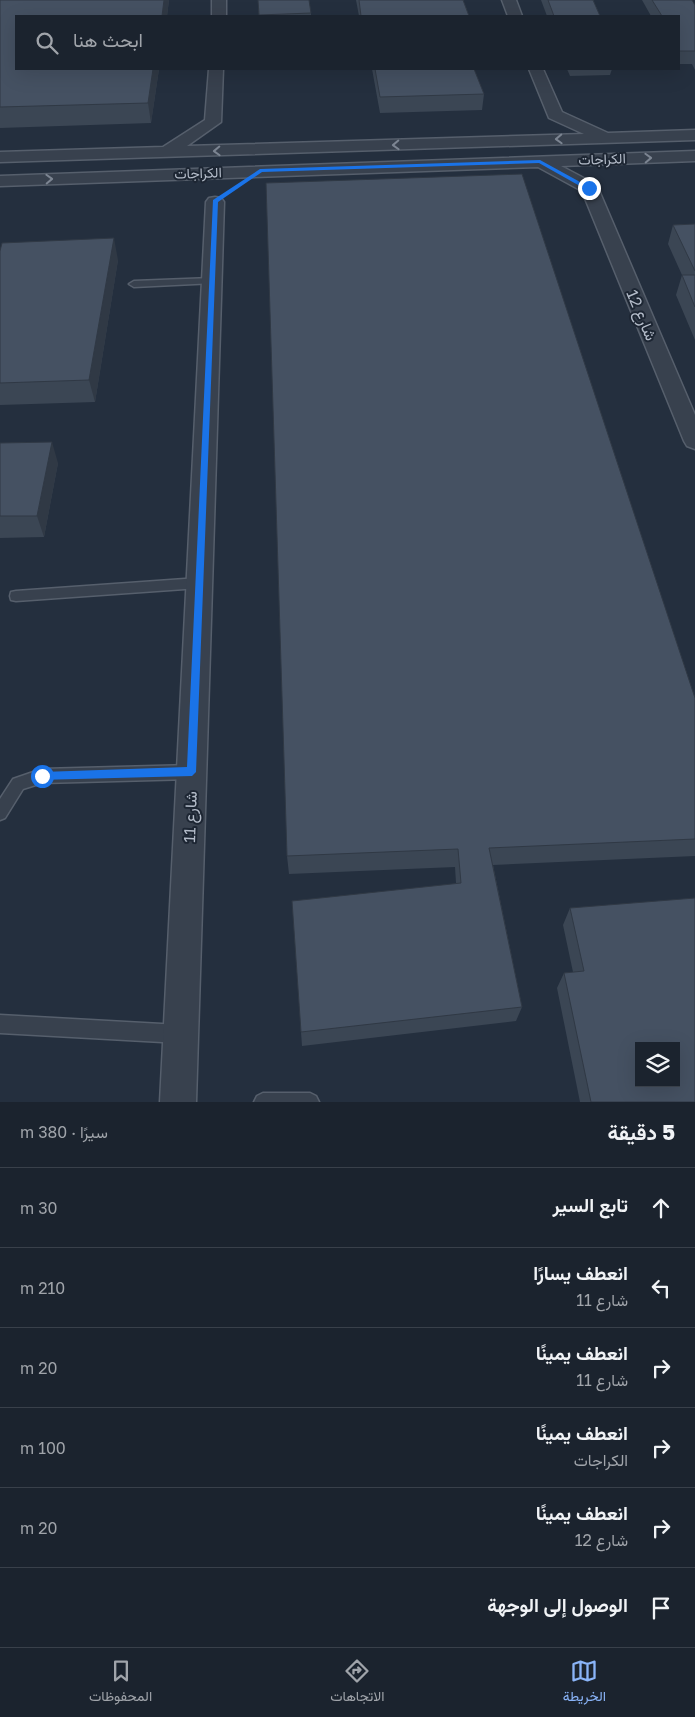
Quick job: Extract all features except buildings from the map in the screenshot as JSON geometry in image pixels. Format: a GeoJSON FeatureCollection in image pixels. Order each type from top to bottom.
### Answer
{"type":"FeatureCollection","features":[{"type":"Feature","properties":{"kind":"street"},"geometry":{"type":"LineString","coordinates":[[218,15],[219,0]]}},
{"type":"Feature","properties":{"kind":"street"},"geometry":{"type":"LineString","coordinates":[[508,0],[515,15]]}},
{"type":"Feature","properties":{"kind":"street"},"geometry":{"type":"LineString","coordinates":[[213,122],[216,70]]}},
{"type":"Feature","properties":{"kind":"street"},"geometry":{"type":"LineString","coordinates":[[536,70],[555,115],[607,137]]}},
{"type":"Feature","properties":{"kind":"street"},"geometry":{"type":"LineString","coordinates":[[525,140],[555,115]]}},
{"type":"Feature","properties":{"kind":"street"},"geometry":{"type":"LineString","coordinates":[[213,122],[257,150]]}},
{"type":"Feature","properties":{"kind":"street"},"geometry":{"type":"LineString","coordinates":[[165,153],[213,122]]}},
{"type":"Feature","properties":{"kind":"street","name":"الكراجات"},"geometry":{"type":"LineString","coordinates":[[0,155],[165,153],[695,134]]}},
{"type":"Feature","properties":{"kind":"street","name":"الكراجات"},"geometry":{"type":"LineString","coordinates":[[0,181],[260,170],[695,156]]}},
{"type":"Feature","properties":{"kind":"street"},"geometry":{"type":"LineString","coordinates":[[540,161],[589,188],[616,159]]}},
{"type":"Feature","properties":{"kind":"street"},"geometry":{"type":"LineString","coordinates":[[169,174],[215,202],[260,170]]}},
{"type":"Feature","properties":{"kind":"street","name":"شارع 12"},"geometry":{"type":"LineString","coordinates":[[589,188],[695,441]]}},
{"type":"Feature","properties":{"kind":"street","name":"شارع 11"},"geometry":{"type":"LineString","coordinates":[[178,1102],[215,202]]}},
{"type":"Feature","properties":{"kind":"lane"},"geometry":{"type":"LineString","coordinates":[[134,284],[212,281]]}},
{"type":"Feature","properties":{"kind":"lane"},"geometry":{"type":"LineString","coordinates":[[16,596],[199,583]]}},
{"type":"Feature","properties":{"kind":"lane"},"geometry":{"type":"LineString","coordinates":[[0,813],[18,784],[42,776],[192,772]]}},
{"type":"Feature","properties":{"kind":"lane"},"geometry":{"type":"LineString","coordinates":[[0,1024],[180,1034]]}},
{"type":"Feature","properties":{"kind":"lane"},"geometry":{"type":"LineString","coordinates":[[263,1102],[310,1102]]}},
{"type":"Feature","properties":{"kind":"route"},"geometry":{"type":"LineString","coordinates":[[42,776],[192,772],[215,202],[260,170],[540,161],[589,188]]}}]}
